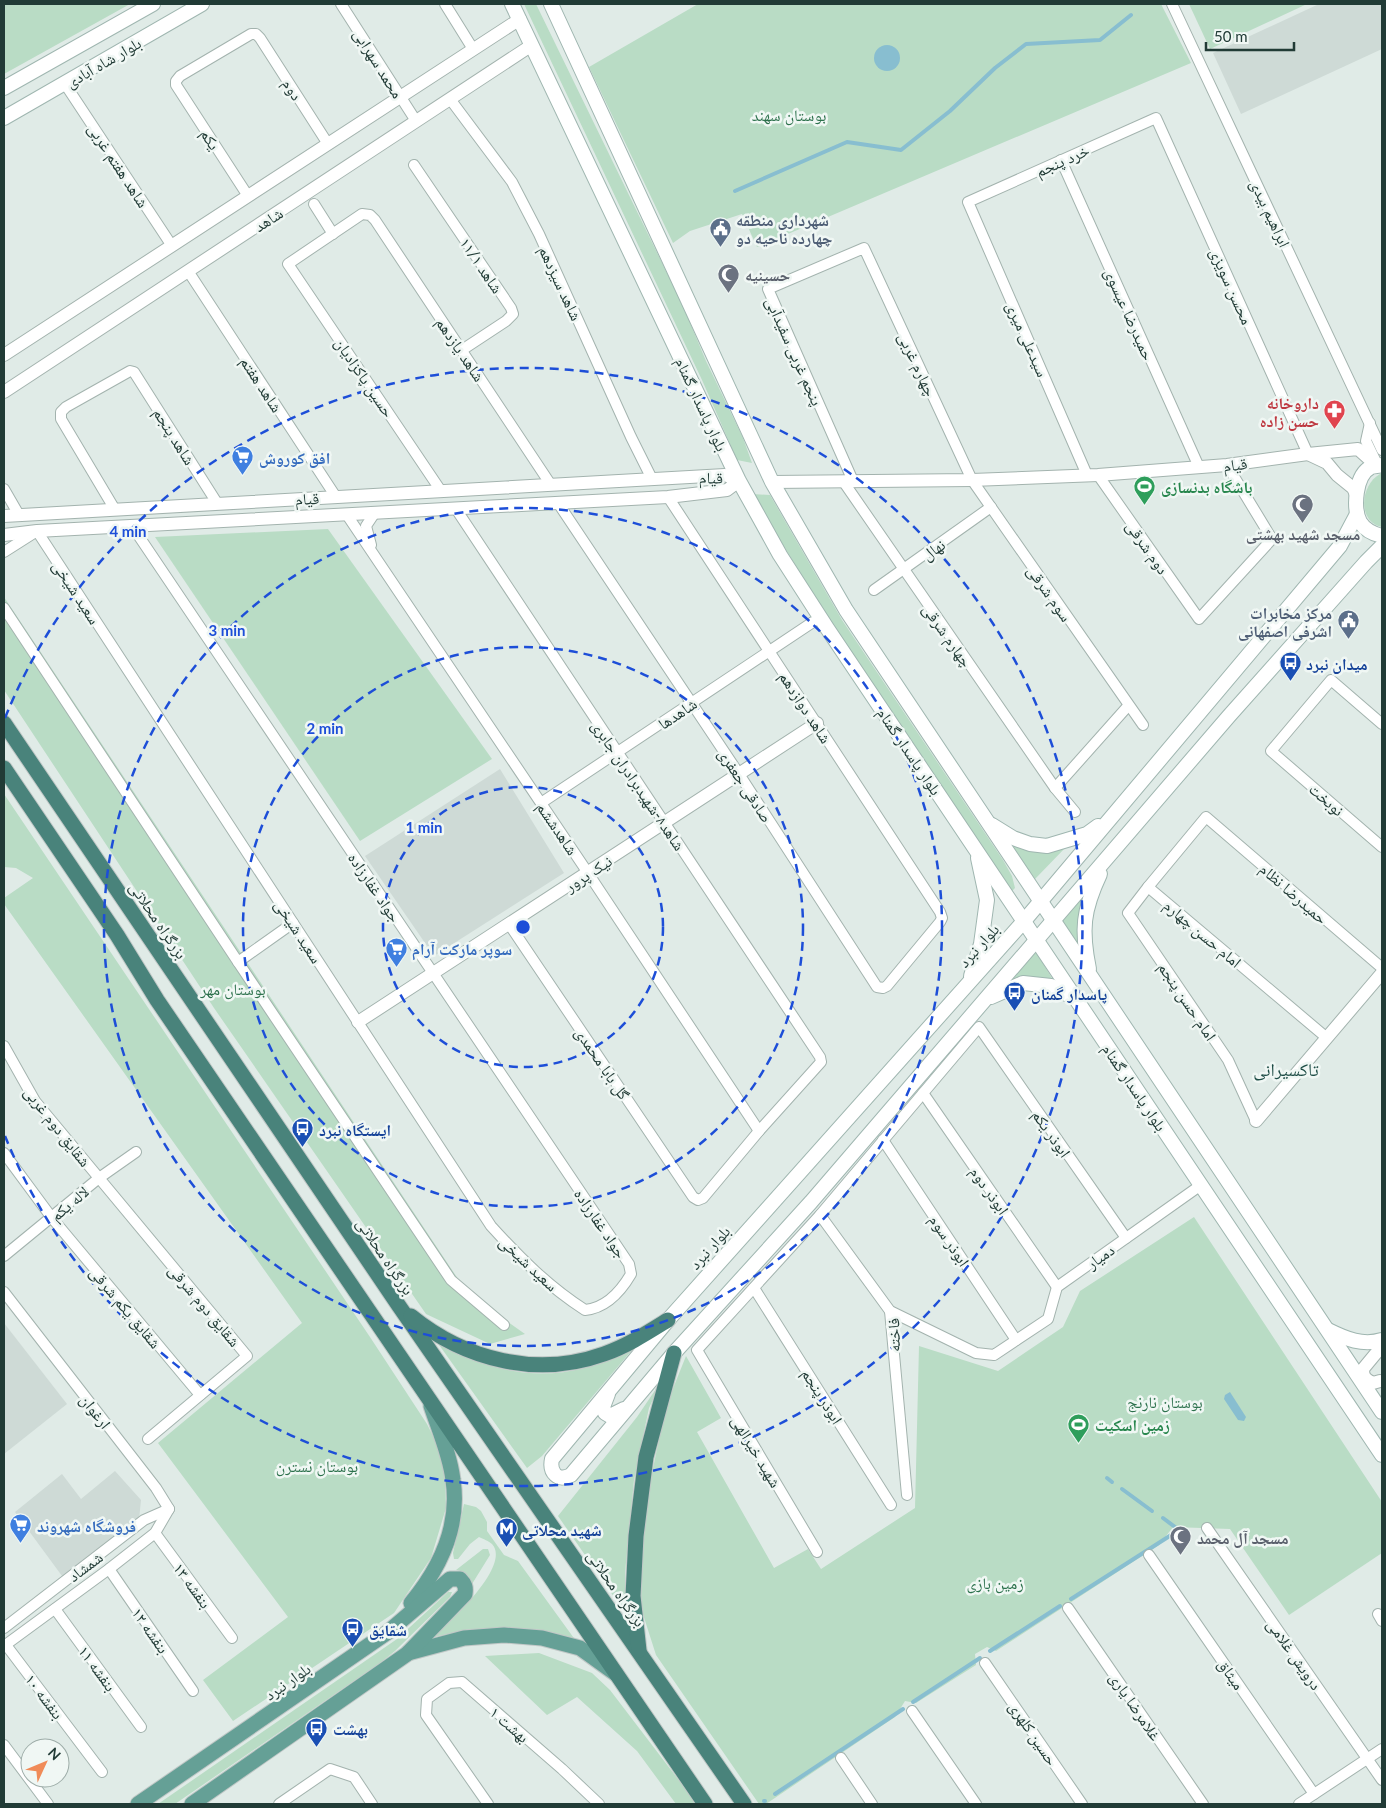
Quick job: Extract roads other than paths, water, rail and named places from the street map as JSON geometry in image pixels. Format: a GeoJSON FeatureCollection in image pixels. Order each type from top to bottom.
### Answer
{"type":"FeatureCollection","features":[{"type":"Feature","properties":{"kind":"highway","name":"بزرگراه محلاتی"},"geometry":{"type":"LineString","coordinates":[[4,723],[399,1306],[744,1804]]}},
{"type":"Feature","properties":{"kind":"highway"},"geometry":{"type":"LineString","coordinates":[[4,768],[117,935],[157,1000],[705,1804]]}},
{"type":"Feature","properties":{"kind":"highway"},"geometry":{"type":"LineString","coordinates":[[69,864],[82,872],[89,869],[91,852]]}},
{"type":"Feature","properties":{"kind":"highway"},"geometry":{"type":"LineString","coordinates":[[117,935],[118,921],[124,916],[138,922]]}},
{"type":"Feature","properties":{"kind":"highway"},"geometry":{"type":"LineString","coordinates":[[399,1306],[425,1327],[465,1349],[496,1360],[530,1365],[558,1366],[584,1361],[627,1345],[668,1320]]}},
{"type":"Feature","properties":{"kind":"highway"},"geometry":{"type":"LineString","coordinates":[[640,1652],[633,1596],[636,1536],[646,1457],[674,1352]]}},
{"type":"Feature","properties":{"kind":"main road","name":"بلوار شاه آبادی"},"geometry":{"type":"LineString","coordinates":[[4,88],[153,4]]}},
{"type":"Feature","properties":{"kind":"main road","name":"بلوار شاه آبادی"},"geometry":{"type":"LineString","coordinates":[[4,118],[202,4]]}},
{"type":"Feature","properties":{"kind":"main road","name":"بلوار پاسدار گمنام"},"geometry":{"type":"LineString","coordinates":[[512,4],[738,482],[780,555],[827,628],[1382,1455]]}},
{"type":"Feature","properties":{"kind":"main road","name":"بلوار پاسدار گمنام"},"geometry":{"type":"LineString","coordinates":[[551,4],[772,482],[846,610],[1328,1330],[1361,1371],[1370,1393],[1382,1412]]}},
{"type":"Feature","properties":{"kind":"main road"},"geometry":{"type":"LineString","coordinates":[[1380,465],[1370,467],[1358,482],[1357,514],[1360,523],[1367,530],[1375,535],[1382,536]]}},
{"type":"Feature","properties":{"kind":"main road","name":"بلوار نبرد"},"geometry":{"type":"LineString","coordinates":[[631,1404],[571,1475],[565,1478],[558,1478],[553,1473],[552,1459],[610,1387],[1024,920],[1340,546],[1357,514]]}},
{"type":"Feature","properties":{"kind":"main road"},"geometry":{"type":"LineString","coordinates":[[610,1387],[602,1407],[604,1413],[610,1416],[616,1415],[631,1404],[674,1352],[811,1202],[1229,716],[1382,546]]}},
{"type":"Feature","properties":{"kind":"main road"},"geometry":{"type":"LineString","coordinates":[[987,822],[1013,838],[1030,844],[1047,846],[1087,834],[1111,817]]}},
{"type":"Feature","properties":{"kind":"main road"},"geometry":{"type":"LineString","coordinates":[[970,981],[981,944],[987,900],[976,849]]}},
{"type":"Feature","properties":{"kind":"main road"},"geometry":{"type":"LineString","coordinates":[[1091,977],[1084,924],[1090,895],[1108,857]]}},
{"type":"Feature","properties":{"kind":"main road"},"geometry":{"type":"LineString","coordinates":[[986,999],[1023,984],[1051,986],[1076,999]]}},
{"type":"Feature","properties":{"kind":"main road"},"geometry":{"type":"LineString","coordinates":[[1328,1330],[1348,1340],[1364,1343],[1382,1340]]}},
{"type":"Feature","properties":{"kind":"main road"},"geometry":{"type":"LineString","coordinates":[[388,1632],[423,1589],[444,1553],[454,1515],[454,1481],[430,1402]]}},
{"type":"Feature","properties":{"kind":"main road","name":"بلوار نبرد"},"geometry":{"type":"LineString","coordinates":[[138,1804],[388,1632],[450,1579],[460,1579],[466,1588],[465,1594],[407,1654]]}},
{"type":"Feature","properties":{"kind":"main road"},"geometry":{"type":"LineString","coordinates":[[192,1804],[407,1654],[464,1638],[504,1635],[542,1638],[580,1648],[616,1674]]}},
{"type":"Feature","properties":{"kind":"street","name":"محمد سهرابی"},"geometry":{"type":"LineString","coordinates":[[341,4],[416,121]]}},
{"type":"Feature","properties":{"kind":"street"},"geometry":{"type":"LineString","coordinates":[[445,4],[473,49]]}},
{"type":"Feature","properties":{"kind":"street","name":"ابراهیم بیدی"},"geometry":{"type":"LineString","coordinates":[[1172,4],[1382,450]]}},
{"type":"Feature","properties":{"kind":"street","name":"شاهد"},"geometry":{"type":"LineString","coordinates":[[4,355],[520,19]]}},
{"type":"Feature","properties":{"kind":"street","name":"دوم"},"geometry":{"type":"LineString","coordinates":[[176,81],[180,76],[251,34],[256,34],[328,144]]}},
{"type":"Feature","properties":{"kind":"street","name":"شاهد"},"geometry":{"type":"LineString","coordinates":[[4,392],[532,45]]}},
{"type":"Feature","properties":{"kind":"street","name":"یکم"},"geometry":{"type":"LineString","coordinates":[[176,81],[176,85],[248,196]]}},
{"type":"Feature","properties":{"kind":"street","name":"شاهد هفتم غربی"},"geometry":{"type":"LineString","coordinates":[[65,84],[172,246]]}},
{"type":"Feature","properties":{"kind":"street","name":"شاهد سیزدهم"},"geometry":{"type":"LineString","coordinates":[[450,99],[512,182],[652,479]]}},
{"type":"Feature","properties":{"kind":"street","name":"خرد پنجم"},"geometry":{"type":"LineString","coordinates":[[968,202],[1156,118]]}},
{"type":"Feature","properties":{"kind":"street","name":"محسن سویزی"},"geometry":{"type":"LineString","coordinates":[[1156,118],[1308,454]]}},
{"type":"Feature","properties":{"kind":"street","name":"حمیدرضا عیسوی"},"geometry":{"type":"LineString","coordinates":[[1061,160],[1199,467]]}},
{"type":"Feature","properties":{"kind":"street","name":"شاهد ۱۱/۱"},"geometry":{"type":"LineString","coordinates":[[414,165],[511,308],[513,314],[506,322],[462,350]]}},
{"type":"Feature","properties":{"kind":"street","name":"سیدعلی میری"},"geometry":{"type":"LineString","coordinates":[[968,202],[1093,475]]}},
{"type":"Feature","properties":{"kind":"street"},"geometry":{"type":"LineString","coordinates":[[314,204],[333,234]]}},
{"type":"Feature","properties":{"kind":"street","name":"شاهد یازدهم"},"geometry":{"type":"LineString","coordinates":[[333,234],[362,214],[370,215],[375,220],[552,484]]}},
{"type":"Feature","properties":{"kind":"street","name":"حسین پاکزادیان"},"geometry":{"type":"LineString","coordinates":[[333,234],[288,264],[441,491]]}},
{"type":"Feature","properties":{"kind":"street","name":"چهارم غربی"},"geometry":{"type":"LineString","coordinates":[[864,248],[972,480]]}},
{"type":"Feature","properties":{"kind":"street","name":"پنجم غربی سفیدآبی"},"geometry":{"type":"LineString","coordinates":[[848,481],[768,289],[864,248]]}},
{"type":"Feature","properties":{"kind":"street","name":"شاهد هفتم"},"geometry":{"type":"LineString","coordinates":[[188,271],[336,497]]}},
{"type":"Feature","properties":{"kind":"street","name":"شاهد پنجم"},"geometry":{"type":"LineString","coordinates":[[114,508],[61,418],[61,412],[66,407],[130,371],[134,372],[217,503]]}},
{"type":"Feature","properties":{"kind":"street"},"geometry":{"type":"LineString","coordinates":[[1370,423],[1366,441],[1380,465]]}},
{"type":"Feature","properties":{"kind":"street","name":"قیام"},"geometry":{"type":"LineString","coordinates":[[772,482],[972,480],[1093,475],[1227,465],[1358,449],[1380,465]]}},
{"type":"Feature","properties":{"kind":"street"},"geometry":{"type":"LineString","coordinates":[[1308,454],[1327,463],[1337,475],[1353,488],[1357,497]]}},
{"type":"Feature","properties":{"kind":"street","name":"دوم شرقی"},"geometry":{"type":"LineString","coordinates":[[1093,475],[1199,619],[1272,538],[1227,465]]}},
{"type":"Feature","properties":{"kind":"street","name":"قیام"},"geometry":{"type":"LineString","coordinates":[[4,517],[114,508],[725,475],[738,482],[727,490],[668,497],[347,516],[5,533]]}},
{"type":"Feature","properties":{"kind":"street","name":"سوم شرقی"},"geometry":{"type":"LineString","coordinates":[[972,480],[1143,726]]}},
{"type":"Feature","properties":{"kind":"street","name":"چهارم شرقی"},"geometry":{"type":"LineString","coordinates":[[848,481],[903,570],[1055,788],[1075,812]]}},
{"type":"Feature","properties":{"kind":"street"},"geometry":{"type":"LineString","coordinates":[[4,489],[19,515]]}},
{"type":"Feature","properties":{"kind":"street"},"geometry":{"type":"LineString","coordinates":[[336,497],[347,516]]}},
{"type":"Feature","properties":{"kind":"street","name":"شاهد دوازدهم"},"geometry":{"type":"LineString","coordinates":[[668,497],[817,723],[940,912],[942,918]]}},
{"type":"Feature","properties":{"kind":"street","name":"صادقی جعفری"},"geometry":{"type":"LineString","coordinates":[[558,503],[739,774],[878,987],[883,988],[887,986],[942,918]]}},
{"type":"Feature","properties":{"kind":"street","name":"نهال"},"geometry":{"type":"LineString","coordinates":[[874,590],[991,507]]}},
{"type":"Feature","properties":{"kind":"street","name":"شاهد۸-شهیدبرادران جابری"},"geometry":{"type":"LineString","coordinates":[[456,509],[820,1058],[821,1062],[758,1131]]}},
{"type":"Feature","properties":{"kind":"street","name":"شاهدششم"},"geometry":{"type":"LineString","coordinates":[[374,514],[366,526],[367,534],[388,577]]}},
{"type":"Feature","properties":{"kind":"street","name":"شاهدششم"},"geometry":{"type":"LineString","coordinates":[[347,516],[588,873],[758,1131]]}},
{"type":"Feature","properties":{"kind":"street","name":"جواد غفارزاده"},"geometry":{"type":"LineString","coordinates":[[132,526],[629,1264],[631,1274],[625,1284],[612,1298],[596,1309],[585,1310]]}},
{"type":"Feature","properties":{"kind":"street"},"geometry":{"type":"LineString","coordinates":[[4,552],[37,531]]}},
{"type":"Feature","properties":{"kind":"street","name":"سعید شیخی"},"geometry":{"type":"LineString","coordinates":[[37,531],[491,1226],[517,1255],[544,1280],[585,1310]]}},
{"type":"Feature","properties":{"kind":"street"},"geometry":{"type":"LineString","coordinates":[[4,608],[451,1280],[504,1325]]}},
{"type":"Feature","properties":{"kind":"street","name":"شاهدها"},"geometry":{"type":"LineString","coordinates":[[541,803],[813,622]]}},
{"type":"Feature","properties":{"kind":"street","name":"نوبخت"},"geometry":{"type":"LineString","coordinates":[[1382,724],[1331,680],[1271,751],[1382,847]]}},
{"type":"Feature","properties":{"kind":"street"},"geometry":{"type":"LineString","coordinates":[[1055,788],[1128,706]]}},
{"type":"Feature","properties":{"kind":"street","name":"نیک پرور"},"geometry":{"type":"LineString","coordinates":[[358,1022],[817,723]]}},
{"type":"Feature","properties":{"kind":"street","name":"امام حسن چهارم"},"geometry":{"type":"LineString","coordinates":[[1206,817],[1148,887],[1327,1038]]}},
{"type":"Feature","properties":{"kind":"street","name":"حمیدرضا نظام"},"geometry":{"type":"LineString","coordinates":[[1206,817],[1382,968]]}},
{"type":"Feature","properties":{"kind":"street","name":"امام حسن پنجم"},"geometry":{"type":"LineString","coordinates":[[1148,887],[1128,913],[1228,1060],[1256,1122]]}},
{"type":"Feature","properties":{"kind":"street"},"geometry":{"type":"LineString","coordinates":[[238,962],[293,923]]}},
{"type":"Feature","properties":{"kind":"street","name":"گل بابا محمدی"},"geometry":{"type":"LineString","coordinates":[[509,924],[693,1197],[698,1200],[703,1198],[758,1131]]}},
{"type":"Feature","properties":{"kind":"street"},"geometry":{"type":"LineString","coordinates":[[1256,1122],[1382,974]]}},
{"type":"Feature","properties":{"kind":"street","name":"ابوذر یکم"},"geometry":{"type":"LineString","coordinates":[[923,1093],[979,1027],[1126,1238]]}},
{"type":"Feature","properties":{"kind":"street","name":"شقایق دوم غربی"},"geometry":{"type":"LineString","coordinates":[[4,1046],[35,1101],[99,1178]]}},
{"type":"Feature","properties":{"kind":"street"},"geometry":{"type":"LineString","coordinates":[[754,1288],[820,1215],[923,1093]]}},
{"type":"Feature","properties":{"kind":"street","name":"ابوذر دوم"},"geometry":{"type":"LineString","coordinates":[[923,1093],[1057,1287]]}},
{"type":"Feature","properties":{"kind":"street","name":"ابوذر سوم"},"geometry":{"type":"LineString","coordinates":[[883,1140],[1016,1340]]}},
{"type":"Feature","properties":{"kind":"street","name":"لاله یکم"},"geometry":{"type":"LineString","coordinates":[[4,1256],[99,1178],[136,1152]]}},
{"type":"Feature","properties":{"kind":"street","name":"شقایق یکم شرقی"},"geometry":{"type":"LineString","coordinates":[[4,1153],[52,1218],[200,1395]]}},
{"type":"Feature","properties":{"kind":"street","name":"شقایق دوم شرقی"},"geometry":{"type":"LineString","coordinates":[[99,1178],[247,1356],[148,1439]]}},
{"type":"Feature","properties":{"kind":"street","name":"دمیار"},"geometry":{"type":"LineString","coordinates":[[1057,1287],[1201,1185]]}},
{"type":"Feature","properties":{"kind":"street"},"geometry":{"type":"LineString","coordinates":[[820,1215],[890,1311]]}},
{"type":"Feature","properties":{"kind":"street"},"geometry":{"type":"LineString","coordinates":[[1016,1340],[1048,1319],[1057,1287]]}},
{"type":"Feature","properties":{"kind":"street","name":"شهید خیرالهی"},"geometry":{"type":"LineString","coordinates":[[754,1288],[697,1350],[817,1552]]}},
{"type":"Feature","properties":{"kind":"street","name":"ابوذر پنجم"},"geometry":{"type":"LineString","coordinates":[[754,1288],[892,1505]]}},
{"type":"Feature","properties":{"kind":"street","name":"ارغوان"},"geometry":{"type":"LineString","coordinates":[[4,1292],[156,1488],[169,1509]]}},
{"type":"Feature","properties":{"kind":"street","name":"فاخته"},"geometry":{"type":"LineString","coordinates":[[890,1311],[976,1353],[994,1355],[1016,1340]]}},
{"type":"Feature","properties":{"kind":"street","name":"فاخته"},"geometry":{"type":"LineString","coordinates":[[890,1311],[907,1495]]}},
{"type":"Feature","properties":{"kind":"street"},"geometry":{"type":"LineString","coordinates":[[1381,1380],[1373,1383],[1367,1380],[1361,1371],[1382,1346]]}},
{"type":"Feature","properties":{"kind":"street"},"geometry":{"type":"LineString","coordinates":[[1370,1393],[1381,1380]]}},
{"type":"Feature","properties":{"kind":"street"},"geometry":{"type":"LineString","coordinates":[[155,1533],[169,1509]]}},
{"type":"Feature","properties":{"kind":"street","name":"شمشاد"},"geometry":{"type":"LineString","coordinates":[[4,1628],[144,1520],[169,1509]]}},
{"type":"Feature","properties":{"kind":"street","name":"درویش غلامی"},"geometry":{"type":"LineString","coordinates":[[1207,1528],[1382,1780]]}},
{"type":"Feature","properties":{"kind":"street","name":"شمشاد"},"geometry":{"type":"LineString","coordinates":[[5,1645],[109,1570],[155,1533]]}},
{"type":"Feature","properties":{"kind":"street","name":"بنفشه ۱۳"},"geometry":{"type":"LineString","coordinates":[[155,1533],[232,1638]]}},
{"type":"Feature","properties":{"kind":"street","name":"میثاق"},"geometry":{"type":"LineString","coordinates":[[1149,1555],[1314,1794]]}},
{"type":"Feature","properties":{"kind":"street","name":"بنفشه ۱۲"},"geometry":{"type":"LineString","coordinates":[[109,1570],[194,1691]]}},
{"type":"Feature","properties":{"kind":"street","name":"غلامرضا یاری"},"geometry":{"type":"LineString","coordinates":[[1068,1608],[1203,1804]]}},
{"type":"Feature","properties":{"kind":"street","name":"بنفشه ۱۱"},"geometry":{"type":"LineString","coordinates":[[55,1609],[141,1727]]}},
{"type":"Feature","properties":{"kind":"street","name":"بنفشه ۱۰"},"geometry":{"type":"LineString","coordinates":[[5,1645],[102,1772]]}},
{"type":"Feature","properties":{"kind":"street","name":"حسین کلهری"},"geometry":{"type":"LineString","coordinates":[[985,1663],[1082,1804]]}},
{"type":"Feature","properties":{"kind":"street","name":"بهشت ۱"},"geometry":{"type":"LineString","coordinates":[[488,1804],[426,1715],[427,1699],[449,1683],[462,1682],[562,1769],[599,1804]]}},
{"type":"Feature","properties":{"kind":"street"},"geometry":{"type":"LineString","coordinates":[[912,1711],[976,1804]]}},
{"type":"Feature","properties":{"kind":"street"},"geometry":{"type":"LineString","coordinates":[[4,1745],[48,1804]]}},
{"type":"Feature","properties":{"kind":"street"},"geometry":{"type":"LineString","coordinates":[[1299,1804],[1382,1749]]}},
{"type":"Feature","properties":{"kind":"street"},"geometry":{"type":"LineString","coordinates":[[841,1758],[872,1804]]}},
{"type":"Feature","properties":{"kind":"street"},"geometry":{"type":"LineString","coordinates":[[279,1804],[330,1769],[354,1777],[372,1804]]}},
{"type":"Feature","properties":{"kind":"water"},"geometry":{"type":"Polygon","coordinates":[[[887,45],[896,49],[900,58],[896,67],[887,71],[878,67],[874,58],[878,49],[887,45]]]}},
{"type":"Feature","properties":{"kind":"water"},"geometry":{"type":"Polygon","coordinates":[[[1230,1392],[1246,1417],[1244,1421],[1238,1420],[1224,1399],[1225,1395],[1230,1392]]]}},
{"type":"Feature","properties":{"kind":"waterway"},"geometry":{"type":"LineString","coordinates":[[735,191],[847,142],[901,150],[950,111],[995,68],[1026,44],[1100,40],[1131,15]]}},
{"type":"Feature","properties":{"kind":"waterway"},"geometry":{"type":"LineString","coordinates":[[1107,1478],[1112,1482]]}},
{"type":"Feature","properties":{"kind":"waterway"},"geometry":{"type":"LineString","coordinates":[[1122,1489],[1152,1511]]}},
{"type":"Feature","properties":{"kind":"waterway"},"geometry":{"type":"LineString","coordinates":[[1071,1599],[1179,1530],[1163,1518]]}},
{"type":"Feature","properties":{"kind":"waterway"},"geometry":{"type":"LineString","coordinates":[[990,1651],[1060,1606]]}},
{"type":"Feature","properties":{"kind":"waterway"},"geometry":{"type":"LineString","coordinates":[[913,1702],[980,1658]]}},
{"type":"Feature","properties":{"kind":"waterway"},"geometry":{"type":"LineString","coordinates":[[775,1794],[903,1709]]}},
{"type":"Feature","properties":{"kind":"place","name":"شهرداری منطقه چهارده ناحیه دو"},"geometry":{"type":"Point","coordinates":[720,247]}},
{"type":"Feature","properties":{"kind":"place","name":"حسینیه"},"geometry":{"type":"Point","coordinates":[729,293]}},
{"type":"Feature","properties":{"kind":"place","name":"داروخانه حسن زاده"},"geometry":{"type":"Point","coordinates":[1335,430]}},
{"type":"Feature","properties":{"kind":"place","name":"افق کوروش"},"geometry":{"type":"Point","coordinates":[243,476]}},
{"type":"Feature","properties":{"kind":"place","name":"باشگاه بدنسازی"},"geometry":{"type":"Point","coordinates":[1145,505]}},
{"type":"Feature","properties":{"kind":"place","name":"مسجد شهید بهشتی"},"geometry":{"type":"Point","coordinates":[1303,523]}},
{"type":"Feature","properties":{"kind":"place","name":"مرکز مخابرات اشرفی اصفهانی"},"geometry":{"type":"Point","coordinates":[1348,640]}},
{"type":"Feature","properties":{"kind":"place","name":"میدان نبرد"},"geometry":{"type":"Point","coordinates":[1290,682]}},
{"type":"Feature","properties":{"kind":"place","name":"سوپر مارکت آرام"},"geometry":{"type":"Point","coordinates":[396,967]}},
{"type":"Feature","properties":{"kind":"place","name":"پاسدار گمنان"},"geometry":{"type":"Point","coordinates":[1015,1012]}},
{"type":"Feature","properties":{"kind":"place","name":"ایستگاه نبرد"},"geometry":{"type":"Point","coordinates":[303,1148]}},
{"type":"Feature","properties":{"kind":"place","name":"زمین اسکیت"},"geometry":{"type":"Point","coordinates":[1079,1443]}},
{"type":"Feature","properties":{"kind":"place","name":"فروشگاه شهروند"},"geometry":{"type":"Point","coordinates":[21,1544]}},
{"type":"Feature","properties":{"kind":"place","name":"شهید محلاتی"},"geometry":{"type":"Point","coordinates":[506,1548]}},
{"type":"Feature","properties":{"kind":"place","name":"مسجد آل محمد"},"geometry":{"type":"Point","coordinates":[1181,1556]}},
{"type":"Feature","properties":{"kind":"place","name":"شقایق"},"geometry":{"type":"Point","coordinates":[353,1648]}},
{"type":"Feature","properties":{"kind":"place","name":"بهشت"},"geometry":{"type":"Point","coordinates":[317,1747]}},
{"type":"Feature","properties":{"kind":"district","name":"تاکسیرانی"},"geometry":{"type":"Point","coordinates":[1286,1069]}},
{"type":"Feature","properties":{"kind":"park label","name":"بوستان سهند"},"geometry":{"type":"Point","coordinates":[789,114]}},
{"type":"Feature","properties":{"kind":"park label","name":"بوستان مهر"},"geometry":{"type":"Point","coordinates":[233,988]}},
{"type":"Feature","properties":{"kind":"park label","name":"بوستان نارنج"},"geometry":{"type":"Point","coordinates":[1165,1401]}},
{"type":"Feature","properties":{"kind":"park label","name":"بوستان نسترن"},"geometry":{"type":"Point","coordinates":[317,1465]}},
{"type":"Feature","properties":{"kind":"park label","name":"زمین بازی"},"geometry":{"type":"Point","coordinates":[995,1582]}}]}
